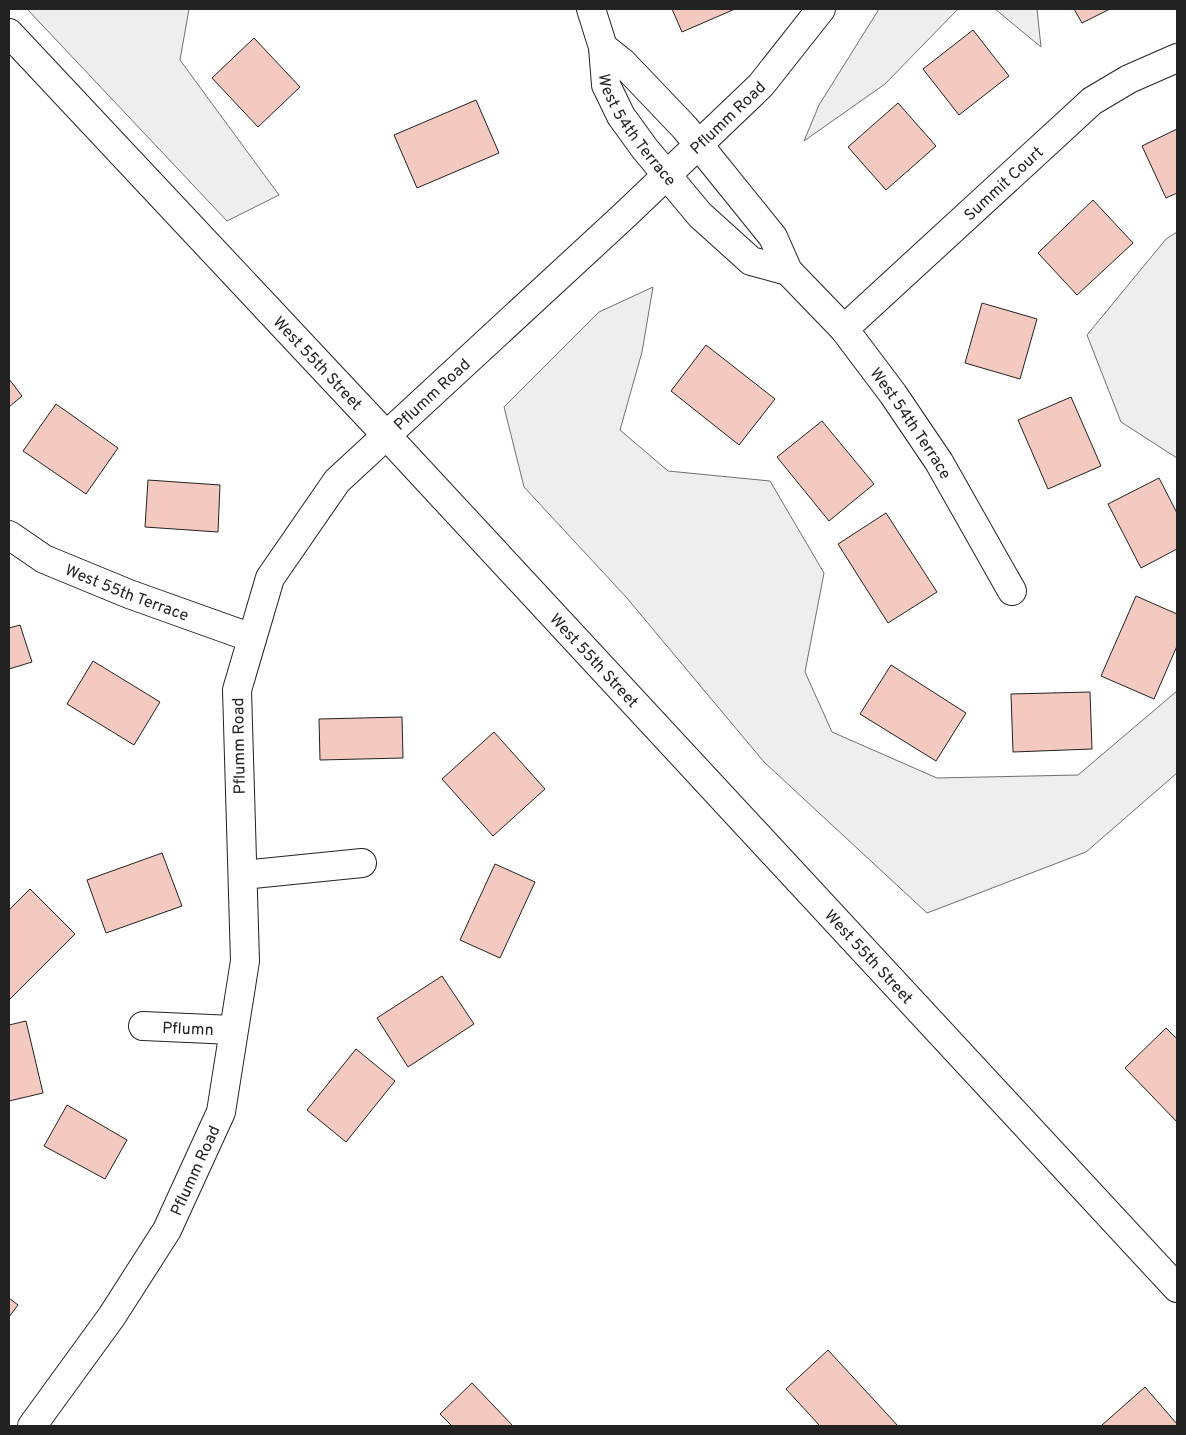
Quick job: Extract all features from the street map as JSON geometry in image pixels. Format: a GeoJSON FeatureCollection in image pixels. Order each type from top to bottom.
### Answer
{"type":"FeatureCollection","features":[{"type":"Feature","properties":{"kind":"street","name":"West 54th Terrace"},"geometry":{"type":"LineString","coordinates":[[591,9],[603,47],[606,85],[621,116],[700,215],[751,261],[788,271]]}},
{"type":"Feature","properties":{"kind":"street","name":"Pflumm Road"},"geometry":{"type":"LineString","coordinates":[[32,1426],[112,1316],[167,1230],[221,1112],[245,961],[237,690],[270,578],[336,481],[387,436],[761,85],[821,9]]}},
{"type":"Feature","properties":{"kind":"street","name":"West 55th Street"},"geometry":{"type":"LineString","coordinates":[[9,33],[387,436],[1177,1288]]}},
{"type":"Feature","properties":{"kind":"street","name":"West 54th Terrace"},"geometry":{"type":"LineString","coordinates":[[603,47],[623,63],[699,145],[773,237],[788,271],[844,329],[893,394],[939,462],[1012,591]]}},
{"type":"Feature","properties":{"kind":"street","name":"Summit Court"},"geometry":{"type":"LineString","coordinates":[[844,329],[1092,100],[1129,79],[1177,58]]}},
{"type":"Feature","properties":{"kind":"street","name":"West 55th Terrace"},"geometry":{"type":"LineString","coordinates":[[9,535],[44,559],[129,594],[252,638]]}},
{"type":"Feature","properties":{"kind":"street"},"geometry":{"type":"LineString","coordinates":[[243,875],[362,863]]}},
{"type":"Feature","properties":{"kind":"street","name":"Pflumn"},"geometry":{"type":"LineString","coordinates":[[143,1026],[233,1030]]}},
{"type":"Feature","properties":{"kind":"shaded area"},"geometry":{"type":"Polygon","coordinates":[[[27,9],[189,9],[180,60],[279,195],[227,221],[27,9]]]}},
{"type":"Feature","properties":{"kind":"shaded area"},"geometry":{"type":"Polygon","coordinates":[[[879,9],[958,9],[885,84],[804,141],[819,105],[879,9]]]}},
{"type":"Feature","properties":{"kind":"shaded area"},"geometry":{"type":"Polygon","coordinates":[[[995,9],[1037,9],[1041,47],[995,9]]]}},
{"type":"Feature","properties":{"kind":"shaded area"},"geometry":{"type":"Polygon","coordinates":[[[1177,232],[1177,458],[1121,422],[1087,335],[1166,239],[1177,232]]]}},
{"type":"Feature","properties":{"kind":"shaded area"},"geometry":{"type":"Polygon","coordinates":[[[653,287],[642,352],[620,430],[668,471],[770,481],[824,573],[805,672],[832,732],[937,778],[1078,775],[1177,691],[1177,773],[1086,852],[927,913],[764,762],[626,597],[524,487],[504,407],[599,312],[653,287]]]}},
{"type":"Feature","properties":{"kind":"building"},"geometry":{"type":"Polygon","coordinates":[[[672,9],[735,9],[682,32],[672,9]]]}},
{"type":"Feature","properties":{"kind":"building"},"geometry":{"type":"Polygon","coordinates":[[[1074,9],[1110,9],[1082,23],[1074,9]]]}},
{"type":"Feature","properties":{"kind":"building"},"geometry":{"type":"Polygon","coordinates":[[[973,30],[1009,76],[959,115],[923,69],[973,30]]]}},
{"type":"Feature","properties":{"kind":"building"},"geometry":{"type":"Polygon","coordinates":[[[254,38],[300,87],[258,127],[212,78],[254,38]]]}},
{"type":"Feature","properties":{"kind":"building"},"geometry":{"type":"Polygon","coordinates":[[[476,100],[499,153],[417,188],[394,135],[476,100]]]}},
{"type":"Feature","properties":{"kind":"building"},"geometry":{"type":"Polygon","coordinates":[[[898,103],[936,146],[886,190],[848,147],[898,103]]]}},
{"type":"Feature","properties":{"kind":"building"},"geometry":{"type":"Polygon","coordinates":[[[1177,129],[1177,193],[1166,198],[1142,146],[1177,129]]]}},
{"type":"Feature","properties":{"kind":"building"},"geometry":{"type":"Polygon","coordinates":[[[1093,200],[1133,243],[1077,295],[1038,253],[1093,200]]]}},
{"type":"Feature","properties":{"kind":"building"},"geometry":{"type":"Polygon","coordinates":[[[982,303],[1037,319],[1020,379],[965,363],[982,303]]]}},
{"type":"Feature","properties":{"kind":"building"},"geometry":{"type":"Polygon","coordinates":[[[706,345],[775,399],[739,445],[671,391],[706,345]]]}},
{"type":"Feature","properties":{"kind":"building"},"geometry":{"type":"Polygon","coordinates":[[[9,379],[22,396],[9,407],[9,379]]]}},
{"type":"Feature","properties":{"kind":"building"},"geometry":{"type":"Polygon","coordinates":[[[1071,397],[1101,466],[1048,489],[1018,420],[1071,397]]]}},
{"type":"Feature","properties":{"kind":"building"},"geometry":{"type":"Polygon","coordinates":[[[56,404],[118,448],[86,494],[23,451],[56,404]]]}},
{"type":"Feature","properties":{"kind":"building"},"geometry":{"type":"Polygon","coordinates":[[[822,421],[874,484],[829,521],[777,457],[822,421]]]}},
{"type":"Feature","properties":{"kind":"building"},"geometry":{"type":"Polygon","coordinates":[[[1159,478],[1177,513],[1177,549],[1141,568],[1108,504],[1159,478]]]}},
{"type":"Feature","properties":{"kind":"building"},"geometry":{"type":"Polygon","coordinates":[[[148,480],[220,485],[218,532],[145,527],[148,480]]]}},
{"type":"Feature","properties":{"kind":"building"},"geometry":{"type":"Polygon","coordinates":[[[886,513],[937,592],[888,623],[838,544],[886,513]]]}},
{"type":"Feature","properties":{"kind":"building"},"geometry":{"type":"Polygon","coordinates":[[[1136,596],[1177,614],[1177,646],[1154,699],[1101,676],[1136,596]]]}},
{"type":"Feature","properties":{"kind":"building"},"geometry":{"type":"Polygon","coordinates":[[[20,625],[32,662],[9,669],[9,628],[20,625]]]}},
{"type":"Feature","properties":{"kind":"building"},"geometry":{"type":"Polygon","coordinates":[[[93,661],[160,702],[134,745],[67,704],[93,661]]]}},
{"type":"Feature","properties":{"kind":"building"},"geometry":{"type":"Polygon","coordinates":[[[891,665],[966,713],[936,761],[860,714],[891,665]]]}},
{"type":"Feature","properties":{"kind":"building"},"geometry":{"type":"Polygon","coordinates":[[[1090,692],[1092,749],[1013,752],[1011,694],[1090,692]]]}},
{"type":"Feature","properties":{"kind":"building"},"geometry":{"type":"Polygon","coordinates":[[[402,717],[403,758],[320,760],[319,719],[402,717]]]}},
{"type":"Feature","properties":{"kind":"building"},"geometry":{"type":"Polygon","coordinates":[[[494,732],[545,789],[493,836],[442,779],[494,732]]]}},
{"type":"Feature","properties":{"kind":"building"},"geometry":{"type":"Polygon","coordinates":[[[162,853],[182,906],[106,933],[87,880],[162,853]]]}},
{"type":"Feature","properties":{"kind":"building"},"geometry":{"type":"Polygon","coordinates":[[[495,864],[535,882],[500,958],[460,940],[495,864]]]}},
{"type":"Feature","properties":{"kind":"building"},"geometry":{"type":"Polygon","coordinates":[[[30,889],[75,934],[9,1000],[9,910],[30,889]]]}},
{"type":"Feature","properties":{"kind":"building"},"geometry":{"type":"Polygon","coordinates":[[[442,976],[474,1024],[408,1067],[377,1018],[442,976]]]}},
{"type":"Feature","properties":{"kind":"building"},"geometry":{"type":"Polygon","coordinates":[[[26,1021],[43,1093],[9,1101],[9,1025],[26,1021]]]}},
{"type":"Feature","properties":{"kind":"building"},"geometry":{"type":"Polygon","coordinates":[[[1166,1028],[1177,1039],[1177,1122],[1125,1068],[1166,1028]]]}},
{"type":"Feature","properties":{"kind":"building"},"geometry":{"type":"Polygon","coordinates":[[[356,1049],[395,1081],[346,1142],[307,1110],[356,1049]]]}},
{"type":"Feature","properties":{"kind":"building"},"geometry":{"type":"Polygon","coordinates":[[[67,1105],[127,1140],[105,1179],[44,1146],[67,1105]]]}},
{"type":"Feature","properties":{"kind":"building"},"geometry":{"type":"Polygon","coordinates":[[[9,1298],[18,1305],[9,1317],[9,1298]]]}},
{"type":"Feature","properties":{"kind":"building"},"geometry":{"type":"Polygon","coordinates":[[[828,1350],[898,1426],[820,1426],[786,1389],[828,1350]]]}},
{"type":"Feature","properties":{"kind":"building"},"geometry":{"type":"Polygon","coordinates":[[[472,1383],[513,1426],[452,1426],[440,1414],[472,1383]]]}},
{"type":"Feature","properties":{"kind":"building"},"geometry":{"type":"Polygon","coordinates":[[[1145,1387],[1177,1426],[1102,1425],[1145,1387]]]}}]}
